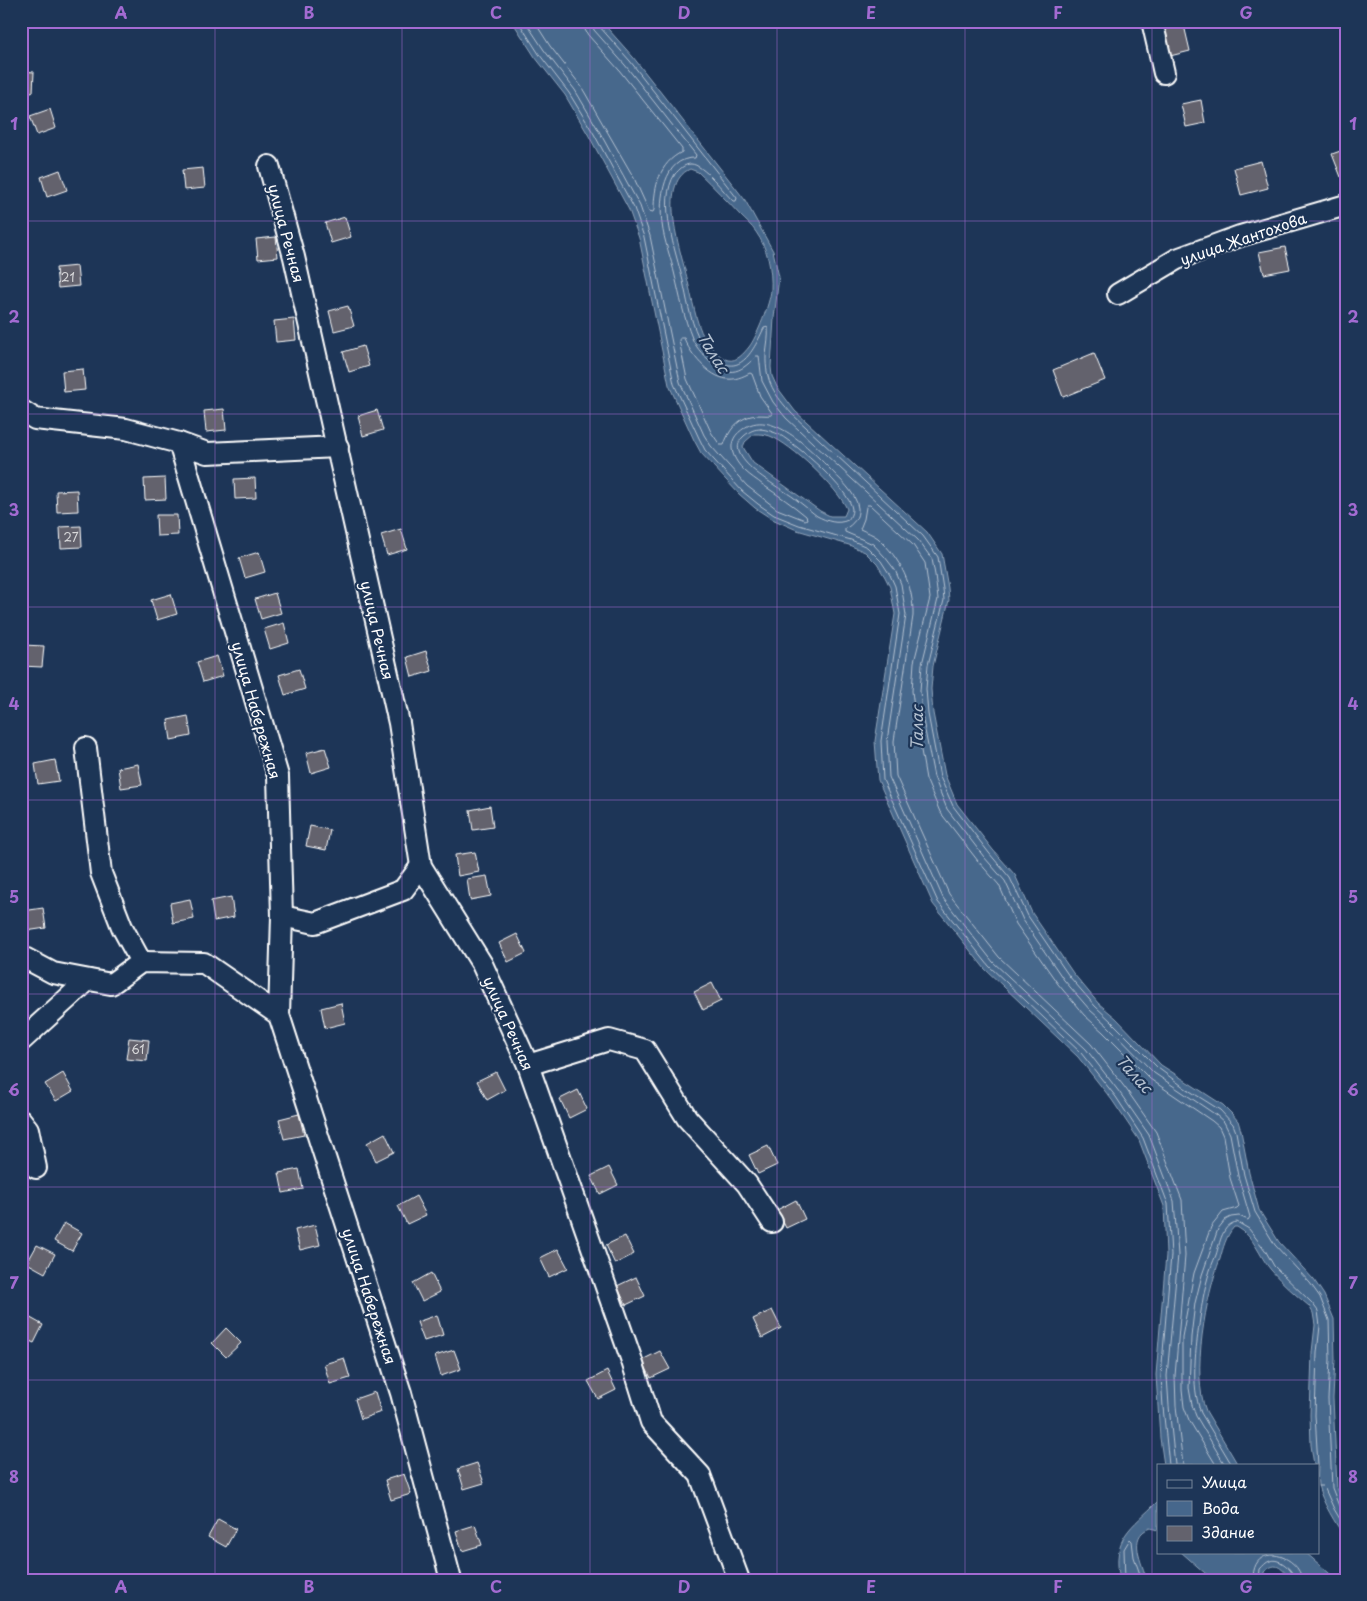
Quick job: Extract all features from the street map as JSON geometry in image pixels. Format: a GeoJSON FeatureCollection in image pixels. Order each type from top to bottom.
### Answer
{"type":"FeatureCollection","features":[{"type":"Feature","properties":{"kind":"street"},"geometry":{"type":"LineString","coordinates":[[1152,21],[1164,73]]}},
{"type":"Feature","properties":{"kind":"street","name":"улица Речная"},"geometry":{"type":"LineString","coordinates":[[269,166],[294,257],[399,723],[422,866],[482,964],[528,1065],[628,1349],[651,1422],[700,1475],[739,1580]]}},
{"type":"Feature","properties":{"kind":"street","name":"улица Жантохова"},"geometry":{"type":"LineString","coordinates":[[1118,294],[1177,259],[1240,236],[1346,206]]}},
{"type":"Feature","properties":{"kind":"street"},"geometry":{"type":"LineString","coordinates":[[21,410],[35,419],[126,429],[179,443],[207,453],[338,448]]}},
{"type":"Feature","properties":{"kind":"street","name":"улица Набережная"},"geometry":{"type":"LineString","coordinates":[[179,443],[278,776],[282,916],[279,1015],[401,1393],[451,1580]]}},
{"type":"Feature","properties":{"kind":"street"},"geometry":{"type":"LineString","coordinates":[[86,748],[101,872],[122,927],[141,962]]}},
{"type":"Feature","properties":{"kind":"street"},"geometry":{"type":"LineString","coordinates":[[282,916],[315,924],[403,890],[422,866]]}},
{"type":"Feature","properties":{"kind":"street"},"geometry":{"type":"LineString","coordinates":[[21,956],[52,973],[111,984],[141,962],[204,964],[279,1015]]}},
{"type":"Feature","properties":{"kind":"street"},"geometry":{"type":"LineString","coordinates":[[21,1041],[88,980]]}},
{"type":"Feature","properties":{"kind":"street"},"geometry":{"type":"LineString","coordinates":[[528,1065],[609,1040],[645,1050],[687,1118],[747,1184],[772,1222]]}},
{"type":"Feature","properties":{"kind":"street"},"geometry":{"type":"LineString","coordinates":[[21,1120],[28,1129],[36,1168]]}},
{"type":"Feature","properties":{"kind":"water","name":"Талас"},"geometry":{"type":"Polygon","coordinates":[[[512,21],[601,21],[633,57],[745,200],[773,251],[779,277],[771,367],[772,376],[777,387],[795,411],[927,532],[942,554],[949,600],[933,666],[931,689],[933,713],[945,775],[957,804],[1015,875],[1032,913],[1073,973],[1098,1003],[1116,1018],[1161,1065],[1223,1105],[1238,1121],[1259,1210],[1279,1242],[1314,1280],[1324,1295],[1334,1319],[1335,1359],[1333,1398],[1337,1488],[1346,1508],[1346,1539],[1320,1492],[1320,1464],[1314,1464],[1311,1445],[1312,1352],[1315,1325],[1313,1313],[1309,1306],[1275,1275],[1253,1241],[1237,1227],[1234,1227],[1225,1242],[1210,1293],[1202,1335],[1200,1377],[1206,1411],[1237,1464],[1164,1464],[1160,1438],[1156,1375],[1166,1255],[1164,1206],[1139,1140],[1112,1100],[1078,1057],[985,969],[933,904],[878,780],[875,741],[895,614],[890,587],[877,564],[865,552],[849,545],[797,530],[772,519],[739,494],[701,453],[669,385],[639,238],[629,210],[565,95],[535,57],[512,21]],[[690,169],[680,177],[674,189],[674,221],[677,238],[701,332],[718,354],[725,359],[734,360],[749,347],[759,328],[770,296],[771,275],[764,245],[753,228],[698,172],[690,169]],[[754,434],[745,442],[743,447],[753,463],[820,511],[830,516],[844,516],[847,509],[842,500],[813,468],[790,448],[768,435],[754,434]]]}},
{"type":"Feature","properties":{"kind":"water"},"geometry":{"type":"Polygon","coordinates":[[[1157,1502],[1157,1530],[1150,1528],[1143,1532],[1139,1537],[1138,1543],[1138,1551],[1147,1580],[1120,1580],[1118,1553],[1121,1543],[1132,1526],[1157,1502]]]}},
{"type":"Feature","properties":{"kind":"water"},"geometry":{"type":"Polygon","coordinates":[[[1183,1554],[1307,1554],[1337,1580],[1293,1580],[1279,1567],[1273,1566],[1264,1572],[1264,1580],[1213,1580],[1183,1554]]]}},
{"type":"Feature","properties":{"kind":"building"},"geometry":{"type":"Polygon","coordinates":[[[1183,21],[1190,51],[1170,56],[1163,25],[1183,21]]]}},
{"type":"Feature","properties":{"kind":"building"},"geometry":{"type":"Polygon","coordinates":[[[21,71],[34,72],[33,92],[21,91],[21,71]]]}},
{"type":"Feature","properties":{"kind":"building"},"geometry":{"type":"Polygon","coordinates":[[[1201,100],[1205,123],[1186,127],[1181,104],[1201,100]]]}},
{"type":"Feature","properties":{"kind":"building"},"geometry":{"type":"Polygon","coordinates":[[[50,109],[56,128],[37,135],[30,116],[50,109]]]}},
{"type":"Feature","properties":{"kind":"building"},"geometry":{"type":"Polygon","coordinates":[[[1346,149],[1346,175],[1341,177],[1332,154],[1346,149]]]}},
{"type":"Feature","properties":{"kind":"building"},"geometry":{"type":"Polygon","coordinates":[[[1261,161],[1268,188],[1241,195],[1234,168],[1261,161]]]}},
{"type":"Feature","properties":{"kind":"building"},"geometry":{"type":"Polygon","coordinates":[[[203,168],[205,188],[184,190],[182,170],[203,168]]]}},
{"type":"Feature","properties":{"kind":"building"},"geometry":{"type":"Polygon","coordinates":[[[60,170],[67,190],[47,197],[41,177],[60,170]]]}},
{"type":"Feature","properties":{"kind":"building"},"geometry":{"type":"Polygon","coordinates":[[[345,217],[351,237],[331,243],[325,223],[345,217]]]}},
{"type":"Feature","properties":{"kind":"building"},"geometry":{"type":"Polygon","coordinates":[[[276,237],[278,257],[258,259],[256,239],[276,237]]]}},
{"type":"Feature","properties":{"kind":"building"},"geometry":{"type":"Polygon","coordinates":[[[1285,247],[1290,269],[1264,274],[1259,252],[1285,247]]]}},
{"type":"Feature","properties":{"kind":"building"},"geometry":{"type":"Polygon","coordinates":[[[77,266],[79,286],[58,288],[56,268],[77,266]]]}},
{"type":"Feature","properties":{"kind":"building"},"geometry":{"type":"Polygon","coordinates":[[[348,306],[354,326],[334,331],[329,311],[348,306]]]}},
{"type":"Feature","properties":{"kind":"building"},"geometry":{"type":"Polygon","coordinates":[[[294,319],[296,340],[276,342],[274,321],[294,319]]]}},
{"type":"Feature","properties":{"kind":"building"},"geometry":{"type":"Polygon","coordinates":[[[363,346],[369,366],[349,372],[343,352],[363,346]]]}},
{"type":"Feature","properties":{"kind":"building"},"geometry":{"type":"Polygon","coordinates":[[[1094,353],[1105,380],[1063,397],[1053,370],[1094,353]]]}},
{"type":"Feature","properties":{"kind":"building"},"geometry":{"type":"Polygon","coordinates":[[[83,369],[85,390],[64,392],[62,371],[83,369]]]}},
{"type":"Feature","properties":{"kind":"building"},"geometry":{"type":"Polygon","coordinates":[[[224,409],[226,430],[206,432],[204,411],[224,409]]]}},
{"type":"Feature","properties":{"kind":"building"},"geometry":{"type":"Polygon","coordinates":[[[377,410],[383,430],[363,436],[358,416],[377,410]]]}},
{"type":"Feature","properties":{"kind":"building"},"geometry":{"type":"Polygon","coordinates":[[[165,478],[166,499],[145,500],[144,479],[165,478]]]}},
{"type":"Feature","properties":{"kind":"building"},"geometry":{"type":"Polygon","coordinates":[[[255,478],[256,498],[235,499],[234,479],[255,478]]]}},
{"type":"Feature","properties":{"kind":"building"},"geometry":{"type":"Polygon","coordinates":[[[77,490],[78,511],[57,512],[56,491],[77,490]]]}},
{"type":"Feature","properties":{"kind":"building"},"geometry":{"type":"Polygon","coordinates":[[[156,515],[177,515],[178,535],[157,536],[156,515]]]}},
{"type":"Feature","properties":{"kind":"building"},"geometry":{"type":"Polygon","coordinates":[[[81,526],[82,547],[61,548],[60,527],[81,526]]]}},
{"type":"Feature","properties":{"kind":"building"},"geometry":{"type":"Polygon","coordinates":[[[401,529],[407,549],[387,555],[381,535],[401,529]]]}},
{"type":"Feature","properties":{"kind":"building"},"geometry":{"type":"Polygon","coordinates":[[[259,552],[265,572],[245,578],[239,558],[259,552]]]}},
{"type":"Feature","properties":{"kind":"building"},"geometry":{"type":"Polygon","coordinates":[[[275,593],[281,613],[261,619],[255,599],[275,593]]]}},
{"type":"Feature","properties":{"kind":"building"},"geometry":{"type":"Polygon","coordinates":[[[171,594],[177,614],[157,620],[151,600],[171,594]]]}},
{"type":"Feature","properties":{"kind":"building"},"geometry":{"type":"Polygon","coordinates":[[[284,623],[289,643],[270,649],[264,629],[284,623]]]}},
{"type":"Feature","properties":{"kind":"building"},"geometry":{"type":"Polygon","coordinates":[[[23,645],[44,646],[42,667],[21,666],[23,645]]]}},
{"type":"Feature","properties":{"kind":"building"},"geometry":{"type":"Polygon","coordinates":[[[426,651],[432,671],[412,677],[407,657],[426,651]]]}},
{"type":"Feature","properties":{"kind":"building"},"geometry":{"type":"Polygon","coordinates":[[[217,656],[223,676],[203,682],[197,662],[217,656]]]}},
{"type":"Feature","properties":{"kind":"building"},"geometry":{"type":"Polygon","coordinates":[[[299,669],[305,689],[285,695],[279,675],[299,669]]]}},
{"type":"Feature","properties":{"kind":"building"},"geometry":{"type":"Polygon","coordinates":[[[188,716],[191,736],[171,740],[168,720],[188,716]]]}},
{"type":"Feature","properties":{"kind":"building"},"geometry":{"type":"Polygon","coordinates":[[[325,748],[331,767],[311,773],[306,753],[325,748]]]}},
{"type":"Feature","properties":{"kind":"building"},"geometry":{"type":"Polygon","coordinates":[[[55,760],[59,781],[38,784],[35,764],[55,760]]]}},
{"type":"Feature","properties":{"kind":"building"},"geometry":{"type":"Polygon","coordinates":[[[138,764],[142,785],[121,788],[118,768],[138,764]]]}},
{"type":"Feature","properties":{"kind":"building"},"geometry":{"type":"Polygon","coordinates":[[[490,806],[493,827],[473,830],[470,810],[490,806]]]}},
{"type":"Feature","properties":{"kind":"building"},"geometry":{"type":"Polygon","coordinates":[[[310,826],[330,830],[326,850],[306,846],[310,826]]]}},
{"type":"Feature","properties":{"kind":"building"},"geometry":{"type":"Polygon","coordinates":[[[475,852],[479,872],[458,876],[455,855],[475,852]]]}},
{"type":"Feature","properties":{"kind":"building"},"geometry":{"type":"Polygon","coordinates":[[[487,876],[491,896],[470,900],[467,879],[487,876]]]}},
{"type":"Feature","properties":{"kind":"building"},"geometry":{"type":"Polygon","coordinates":[[[231,897],[234,917],[214,921],[211,901],[231,897]]]}},
{"type":"Feature","properties":{"kind":"building"},"geometry":{"type":"Polygon","coordinates":[[[190,899],[194,919],[173,923],[170,903],[190,899]]]}},
{"type":"Feature","properties":{"kind":"building"},"geometry":{"type":"Polygon","coordinates":[[[43,908],[46,928],[26,931],[23,911],[43,908]]]}},
{"type":"Feature","properties":{"kind":"building"},"geometry":{"type":"Polygon","coordinates":[[[517,934],[526,953],[508,962],[499,943],[517,934]]]}},
{"type":"Feature","properties":{"kind":"building"},"geometry":{"type":"Polygon","coordinates":[[[712,983],[721,1001],[703,1010],[694,992],[712,983]]]}},
{"type":"Feature","properties":{"kind":"building"},"geometry":{"type":"Polygon","coordinates":[[[341,1003],[345,1023],[325,1028],[321,1008],[341,1003]]]}},
{"type":"Feature","properties":{"kind":"building"},"geometry":{"type":"Polygon","coordinates":[[[129,1038],[149,1040],[147,1061],[126,1059],[129,1038]]]}},
{"type":"Feature","properties":{"kind":"building"},"geometry":{"type":"Polygon","coordinates":[[[496,1072],[505,1090],[487,1100],[477,1081],[496,1072]]]}},
{"type":"Feature","properties":{"kind":"building"},"geometry":{"type":"Polygon","coordinates":[[[63,1073],[73,1091],[56,1101],[45,1084],[63,1073]]]}},
{"type":"Feature","properties":{"kind":"building"},"geometry":{"type":"Polygon","coordinates":[[[578,1090],[587,1109],[569,1118],[560,1099],[578,1090]]]}},
{"type":"Feature","properties":{"kind":"building"},"geometry":{"type":"Polygon","coordinates":[[[299,1114],[304,1135],[284,1139],[279,1119],[299,1114]]]}},
{"type":"Feature","properties":{"kind":"building"},"geometry":{"type":"Polygon","coordinates":[[[385,1133],[394,1152],[376,1161],[367,1143],[385,1133]]]}},
{"type":"Feature","properties":{"kind":"building"},"geometry":{"type":"Polygon","coordinates":[[[768,1146],[777,1165],[758,1174],[749,1155],[768,1146]]]}},
{"type":"Feature","properties":{"kind":"building"},"geometry":{"type":"Polygon","coordinates":[[[609,1167],[618,1185],[600,1194],[591,1176],[609,1167]]]}},
{"type":"Feature","properties":{"kind":"building"},"geometry":{"type":"Polygon","coordinates":[[[299,1169],[303,1189],[283,1193],[279,1173],[299,1169]]]}},
{"type":"Feature","properties":{"kind":"building"},"geometry":{"type":"Polygon","coordinates":[[[416,1196],[426,1215],[407,1224],[398,1206],[416,1196]]]}},
{"type":"Feature","properties":{"kind":"building"},"geometry":{"type":"Polygon","coordinates":[[[796,1200],[805,1219],[786,1228],[777,1210],[796,1200]]]}},
{"type":"Feature","properties":{"kind":"building"},"geometry":{"type":"Polygon","coordinates":[[[64,1223],[82,1233],[72,1251],[54,1241],[64,1223]]]}},
{"type":"Feature","properties":{"kind":"building"},"geometry":{"type":"Polygon","coordinates":[[[315,1225],[320,1245],[300,1250],[295,1230],[315,1225]]]}},
{"type":"Feature","properties":{"kind":"building"},"geometry":{"type":"Polygon","coordinates":[[[625,1236],[634,1254],[615,1264],[606,1245],[625,1236]]]}},
{"type":"Feature","properties":{"kind":"building"},"geometry":{"type":"Polygon","coordinates":[[[37,1245],[55,1254],[45,1273],[27,1263],[37,1245]]]}},
{"type":"Feature","properties":{"kind":"building"},"geometry":{"type":"Polygon","coordinates":[[[558,1249],[568,1268],[549,1277],[540,1258],[558,1249]]]}},
{"type":"Feature","properties":{"kind":"building"},"geometry":{"type":"Polygon","coordinates":[[[431,1273],[440,1292],[422,1301],[413,1283],[431,1273]]]}},
{"type":"Feature","properties":{"kind":"building"},"geometry":{"type":"Polygon","coordinates":[[[636,1277],[645,1296],[626,1305],[617,1286],[636,1277]]]}},
{"type":"Feature","properties":{"kind":"building"},"geometry":{"type":"Polygon","coordinates":[[[772,1310],[781,1328],[762,1338],[753,1319],[772,1310]]]}},
{"type":"Feature","properties":{"kind":"building"},"geometry":{"type":"Polygon","coordinates":[[[25,1315],[43,1325],[34,1343],[21,1337],[21,1323],[25,1315]]]}},
{"type":"Feature","properties":{"kind":"building"},"geometry":{"type":"Polygon","coordinates":[[[437,1315],[443,1335],[424,1341],[417,1322],[437,1315]]]}},
{"type":"Feature","properties":{"kind":"building"},"geometry":{"type":"Polygon","coordinates":[[[226,1328],[241,1343],[226,1357],[212,1343],[226,1328]]]}},
{"type":"Feature","properties":{"kind":"building"},"geometry":{"type":"Polygon","coordinates":[[[454,1350],[461,1369],[441,1376],[435,1356],[454,1350]]]}},
{"type":"Feature","properties":{"kind":"building"},"geometry":{"type":"Polygon","coordinates":[[[660,1351],[670,1369],[651,1378],[642,1360],[660,1351]]]}},
{"type":"Feature","properties":{"kind":"building"},"geometry":{"type":"Polygon","coordinates":[[[344,1358],[350,1378],[330,1384],[324,1364],[344,1358]]]}},
{"type":"Feature","properties":{"kind":"building"},"geometry":{"type":"Polygon","coordinates":[[[607,1371],[616,1390],[598,1399],[588,1381],[607,1371]]]}},
{"type":"Feature","properties":{"kind":"building"},"geometry":{"type":"Polygon","coordinates":[[[375,1392],[381,1412],[361,1419],[355,1399],[375,1392]]]}},
{"type":"Feature","properties":{"kind":"building"},"geometry":{"type":"Polygon","coordinates":[[[477,1463],[484,1483],[464,1489],[458,1469],[477,1463]]]}},
{"type":"Feature","properties":{"kind":"building"},"geometry":{"type":"Polygon","coordinates":[[[404,1474],[411,1494],[391,1500],[385,1480],[404,1474]]]}},
{"type":"Feature","properties":{"kind":"building"},"geometry":{"type":"Polygon","coordinates":[[[218,1519],[236,1529],[226,1547],[208,1537],[218,1519]]]}},
{"type":"Feature","properties":{"kind":"building"},"geometry":{"type":"Polygon","coordinates":[[[475,1525],[482,1545],[462,1551],[456,1531],[475,1525]]]}}]}
